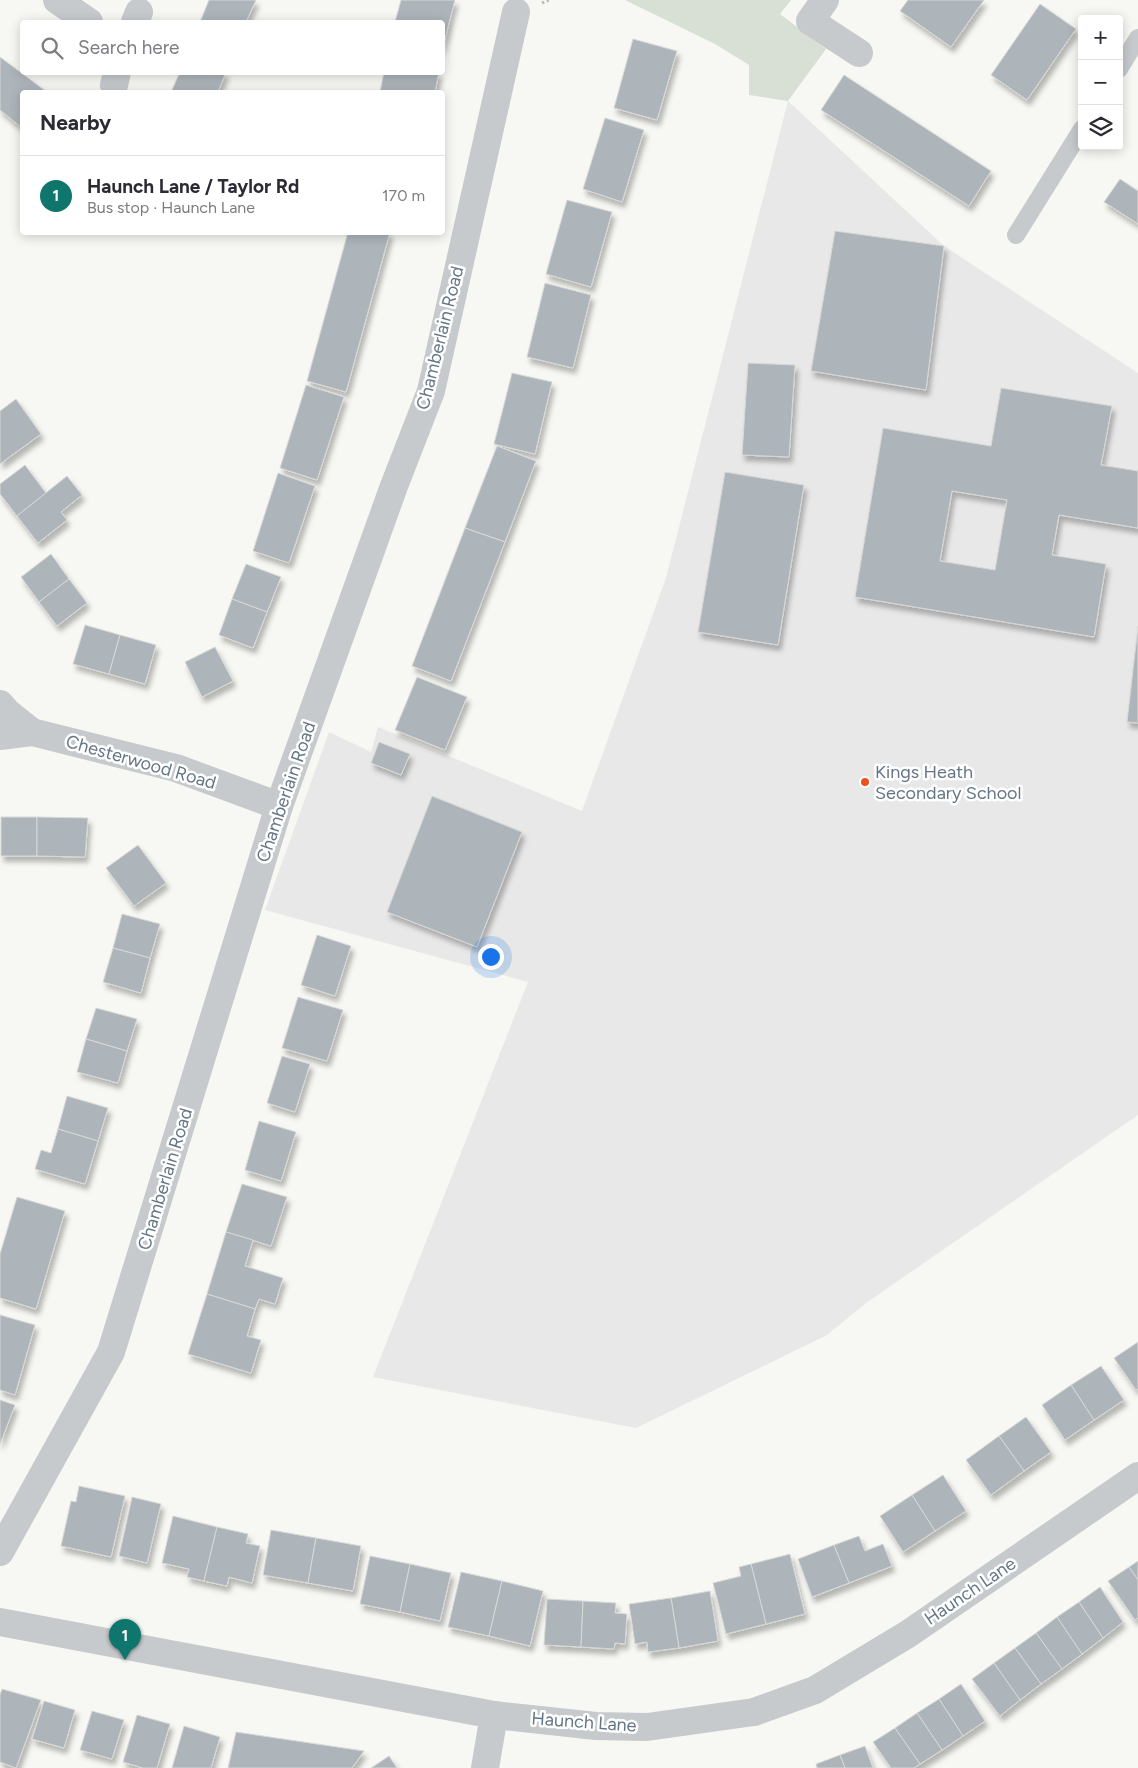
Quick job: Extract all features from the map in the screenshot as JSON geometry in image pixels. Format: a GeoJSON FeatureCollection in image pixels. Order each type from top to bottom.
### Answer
{"type":"FeatureCollection","features":[{"type":"Feature","properties":{"kind":"street"},"geometry":{"type":"LineString","coordinates":[[56,0],[86,20]]}},
{"type":"Feature","properties":{"kind":"street"},"geometry":{"type":"LineString","coordinates":[[825,0],[810,21],[859,53]]}},
{"type":"Feature","properties":{"kind":"street","name":"Chamberlain Road"},"geometry":{"type":"LineString","coordinates":[[0,1552],[111,1352],[279,806],[394,486],[431,391],[516,12]]}},
{"type":"Feature","properties":{"kind":"street"},"geometry":{"type":"LineString","coordinates":[[0,704],[8,714],[32,732]]}},
{"type":"Feature","properties":{"kind":"street","name":"Chesterwood Road"},"geometry":{"type":"LineString","coordinates":[[0,736],[32,732],[176,768],[279,806]]}},
{"type":"Feature","properties":{"kind":"street","name":"Haunch Lane"},"geometry":{"type":"LineString","coordinates":[[0,1622],[494,1715],[596,1726],[648,1727],[754,1712],[815,1690],[908,1634],[1138,1476]]}},
{"type":"Feature","properties":{"kind":"street"},"geometry":{"type":"LineString","coordinates":[[485,1768],[494,1715]]}},
{"type":"Feature","properties":{"kind":"lane"},"geometry":{"type":"LineString","coordinates":[[1123,62],[1138,38]]}},
{"type":"Feature","properties":{"kind":"lane"},"geometry":{"type":"LineString","coordinates":[[1016,235],[1078,135]]}},
{"type":"Feature","properties":{"kind":"shaded area"},"geometry":{"type":"Polygon","coordinates":[[[625,0],[791,0],[780,14],[826,49],[788,101],[749,95],[749,65],[715,44],[625,0]]]}},
{"type":"Feature","properties":{"kind":"shaded area","name":"Kings Heath Secondary School"},"geometry":{"type":"Polygon","coordinates":[[[788,101],[944,246],[1138,373],[1138,1115],[866,1303],[827,1335],[636,1428],[373,1377],[528,982],[265,910],[329,732],[371,752],[378,727],[582,811],[666,578],[788,101]]]}},
{"type":"Feature","properties":{"kind":"building"},"geometry":{"type":"Polygon","coordinates":[[[209,0],[256,0],[247,20],[201,20],[209,0]]]}},
{"type":"Feature","properties":{"kind":"building"},"geometry":{"type":"Polygon","coordinates":[[[401,0],[455,0],[445,38],[445,20],[396,20],[401,0]]]}},
{"type":"Feature","properties":{"kind":"building"},"geometry":{"type":"Polygon","coordinates":[[[908,0],[984,0],[951,47],[900,11],[908,0]]]}},
{"type":"Feature","properties":{"kind":"building"},"geometry":{"type":"Polygon","coordinates":[[[1040,4],[1076,29],[1027,100],[991,75],[1040,4]]]}},
{"type":"Feature","properties":{"kind":"building"},"geometry":{"type":"Polygon","coordinates":[[[633,39],[677,51],[657,120],[614,108],[633,39]]]}},
{"type":"Feature","properties":{"kind":"building"},"geometry":{"type":"Polygon","coordinates":[[[0,57],[20,72],[20,75],[24,75],[44,90],[20,90],[20,126],[0,110],[0,57]]]}},
{"type":"Feature","properties":{"kind":"building"},"geometry":{"type":"Polygon","coordinates":[[[179,75],[225,75],[219,90],[172,90],[179,75]]]}},
{"type":"Feature","properties":{"kind":"building"},"geometry":{"type":"Polygon","coordinates":[[[383,75],[438,75],[435,90],[380,90],[383,75]]]}},
{"type":"Feature","properties":{"kind":"building"},"geometry":{"type":"Polygon","coordinates":[[[844,75],[991,171],[969,206],[821,110],[844,75]]]}},
{"type":"Feature","properties":{"kind":"building"},"geometry":{"type":"Polygon","coordinates":[[[605,118],[644,130],[622,202],[583,189],[605,118]]]}},
{"type":"Feature","properties":{"kind":"building"},"geometry":{"type":"Polygon","coordinates":[[[1120,179],[1138,191],[1138,224],[1104,202],[1120,179]]]}},
{"type":"Feature","properties":{"kind":"building"},"geometry":{"type":"Polygon","coordinates":[[[567,200],[612,212],[591,287],[546,274],[567,200]]]}},
{"type":"Feature","properties":{"kind":"building"},"geometry":{"type":"Polygon","coordinates":[[[835,231],[944,246],[926,390],[811,371],[835,231]]]}},
{"type":"Feature","properties":{"kind":"building"},"geometry":{"type":"Polygon","coordinates":[[[347,235],[389,235],[346,392],[307,381],[347,235]]]}},
{"type":"Feature","properties":{"kind":"building"},"geometry":{"type":"Polygon","coordinates":[[[545,283],[591,295],[573,368],[527,357],[545,283]]]}},
{"type":"Feature","properties":{"kind":"building"},"geometry":{"type":"Polygon","coordinates":[[[748,363],[795,365],[789,457],[742,455],[748,363]]]}},
{"type":"Feature","properties":{"kind":"building"},"geometry":{"type":"Polygon","coordinates":[[[512,373],[552,382],[535,454],[494,444],[512,373]]]}},
{"type":"Feature","properties":{"kind":"building"},"geometry":{"type":"Polygon","coordinates":[[[306,385],[344,397],[317,480],[280,468],[306,385]]]}},
{"type":"Feature","properties":{"kind":"building"},"geometry":{"type":"Polygon","coordinates":[[[1001,388],[1112,406],[1101,465],[1138,471],[1138,528],[1059,515],[1052,555],[1106,564],[1094,637],[855,597],[883,428],[991,446],[1001,388]],[[952,491],[940,561],[995,570],[1007,500],[952,491]]]}},
{"type":"Feature","properties":{"kind":"building"},"geometry":{"type":"Polygon","coordinates":[[[16,399],[41,434],[0,464],[0,411],[16,399]]]}},
{"type":"Feature","properties":{"kind":"building"},"geometry":{"type":"Polygon","coordinates":[[[497,446],[536,461],[505,542],[465,528],[497,446]]]}},
{"type":"Feature","properties":{"kind":"building"},"geometry":{"type":"Polygon","coordinates":[[[25,465],[46,493],[17,516],[0,494],[0,484],[25,465]]]}},
{"type":"Feature","properties":{"kind":"building"},"geometry":{"type":"Polygon","coordinates":[[[725,472],[804,485],[778,645],[698,632],[725,472]]]}},
{"type":"Feature","properties":{"kind":"building"},"geometry":{"type":"Polygon","coordinates":[[[278,473],[315,486],[289,563],[253,551],[278,473]]]}},
{"type":"Feature","properties":{"kind":"building"},"geometry":{"type":"Polygon","coordinates":[[[67,476],[82,495],[61,512],[67,520],[38,543],[17,516],[67,476]]]}},
{"type":"Feature","properties":{"kind":"building"},"geometry":{"type":"Polygon","coordinates":[[[465,528],[505,542],[451,681],[412,666],[465,528]]]}},
{"type":"Feature","properties":{"kind":"building"},"geometry":{"type":"Polygon","coordinates":[[[51,554],[69,579],[39,602],[21,577],[51,554]]]}},
{"type":"Feature","properties":{"kind":"building"},"geometry":{"type":"Polygon","coordinates":[[[246,564],[281,577],[267,612],[232,599],[246,564]]]}},
{"type":"Feature","properties":{"kind":"building"},"geometry":{"type":"Polygon","coordinates":[[[69,579],[87,603],[57,626],[39,602],[69,579]]]}},
{"type":"Feature","properties":{"kind":"building"},"geometry":{"type":"Polygon","coordinates":[[[232,599],[267,612],[253,648],[219,635],[232,599]]]}},
{"type":"Feature","properties":{"kind":"building"},"geometry":{"type":"Polygon","coordinates":[[[85,625],[120,635],[109,674],[73,664],[85,625]]]}},
{"type":"Feature","properties":{"kind":"building"},"geometry":{"type":"Polygon","coordinates":[[[1138,626],[1138,723],[1127,722],[1138,626]]]}},
{"type":"Feature","properties":{"kind":"building"},"geometry":{"type":"Polygon","coordinates":[[[120,635],[156,645],[145,684],[109,674],[120,635]]]}},
{"type":"Feature","properties":{"kind":"building"},"geometry":{"type":"Polygon","coordinates":[[[215,647],[233,681],[202,697],[185,662],[215,647]]]}},
{"type":"Feature","properties":{"kind":"building"},"geometry":{"type":"Polygon","coordinates":[[[417,677],[467,697],[445,750],[395,730],[417,677]]]}},
{"type":"Feature","properties":{"kind":"building"},"geometry":{"type":"Polygon","coordinates":[[[379,742],[410,754],[401,775],[371,763],[379,742]]]}},
{"type":"Feature","properties":{"kind":"building"},"geometry":{"type":"Polygon","coordinates":[[[432,796],[522,832],[477,947],[387,912],[432,796]]]}},
{"type":"Feature","properties":{"kind":"building"},"geometry":{"type":"Polygon","coordinates":[[[1,817],[37,817],[37,856],[1,856],[1,817]]]}},
{"type":"Feature","properties":{"kind":"building"},"geometry":{"type":"Polygon","coordinates":[[[37,817],[88,818],[85,857],[37,856],[37,817]]]}},
{"type":"Feature","properties":{"kind":"building"},"geometry":{"type":"Polygon","coordinates":[[[138,845],[166,883],[134,906],[106,868],[138,845]]]}},
{"type":"Feature","properties":{"kind":"building"},"geometry":{"type":"Polygon","coordinates":[[[122,914],[160,924],[150,958],[113,948],[122,914]]]}},
{"type":"Feature","properties":{"kind":"building"},"geometry":{"type":"Polygon","coordinates":[[[317,935],[351,946],[335,996],[301,985],[317,935]]]}},
{"type":"Feature","properties":{"kind":"building"},"geometry":{"type":"Polygon","coordinates":[[[113,948],[150,958],[141,993],[103,982],[113,948]]]}},
{"type":"Feature","properties":{"kind":"building"},"geometry":{"type":"Polygon","coordinates":[[[298,997],[343,1010],[327,1061],[282,1048],[298,997]]]}},
{"type":"Feature","properties":{"kind":"building"},"geometry":{"type":"Polygon","coordinates":[[[96,1008],[137,1019],[127,1051],[86,1039],[96,1008]]]}},
{"type":"Feature","properties":{"kind":"building"},"geometry":{"type":"Polygon","coordinates":[[[86,1039],[127,1051],[118,1083],[77,1072],[86,1039]]]}},
{"type":"Feature","properties":{"kind":"building"},"geometry":{"type":"Polygon","coordinates":[[[282,1056],[310,1064],[295,1112],[267,1103],[282,1056]]]}},
{"type":"Feature","properties":{"kind":"building"},"geometry":{"type":"Polygon","coordinates":[[[67,1096],[108,1108],[98,1141],[58,1129],[67,1096]]]}},
{"type":"Feature","properties":{"kind":"building"},"geometry":{"type":"Polygon","coordinates":[[[259,1121],[296,1132],[281,1181],[245,1170],[259,1121]]]}},
{"type":"Feature","properties":{"kind":"building"},"geometry":{"type":"Polygon","coordinates":[[[58,1129],[98,1141],[85,1184],[35,1169],[41,1150],[51,1153],[58,1129]]]}},
{"type":"Feature","properties":{"kind":"building"},"geometry":{"type":"Polygon","coordinates":[[[242,1184],[287,1197],[271,1246],[226,1232],[242,1184]]]}},
{"type":"Feature","properties":{"kind":"building"},"geometry":{"type":"Polygon","coordinates":[[[17,1197],[65,1211],[36,1309],[0,1298],[0,1254],[17,1197]]]}},
{"type":"Feature","properties":{"kind":"building"},"geometry":{"type":"Polygon","coordinates":[[[226,1232],[253,1240],[245,1266],[283,1278],[275,1304],[259,1299],[255,1309],[207,1294],[226,1232]]]}},
{"type":"Feature","properties":{"kind":"building"},"geometry":{"type":"Polygon","coordinates":[[[207,1294],[255,1309],[247,1336],[261,1340],[251,1373],[188,1354],[207,1294]]]}},
{"type":"Feature","properties":{"kind":"building"},"geometry":{"type":"Polygon","coordinates":[[[0,1315],[35,1325],[15,1395],[0,1390],[0,1315]]]}},
{"type":"Feature","properties":{"kind":"building"},"geometry":{"type":"Polygon","coordinates":[[[1138,1342],[1138,1389],[1136,1390],[1114,1358],[1138,1342]]]}},
{"type":"Feature","properties":{"kind":"building"},"geometry":{"type":"Polygon","coordinates":[[[1101,1366],[1124,1400],[1094,1420],[1071,1385],[1101,1366]]]}},
{"type":"Feature","properties":{"kind":"building"},"geometry":{"type":"Polygon","coordinates":[[[1071,1385],[1094,1420],[1065,1440],[1042,1405],[1071,1385]]]}},
{"type":"Feature","properties":{"kind":"building"},"geometry":{"type":"Polygon","coordinates":[[[0,1400],[15,1405],[0,1444],[0,1400]]]}},
{"type":"Feature","properties":{"kind":"building"},"geometry":{"type":"Polygon","coordinates":[[[1026,1417],[1051,1452],[1024,1471],[999,1436],[1026,1417]]]}},
{"type":"Feature","properties":{"kind":"building"},"geometry":{"type":"Polygon","coordinates":[[[999,1436],[1024,1471],[991,1495],[966,1460],[999,1436]]]}},
{"type":"Feature","properties":{"kind":"building"},"geometry":{"type":"Polygon","coordinates":[[[943,1475],[966,1511],[935,1531],[912,1495],[943,1475]]]}},
{"type":"Feature","properties":{"kind":"building"},"geometry":{"type":"Polygon","coordinates":[[[79,1486],[125,1496],[111,1557],[61,1546],[71,1501],[76,1502],[79,1486]]]}},
{"type":"Feature","properties":{"kind":"building"},"geometry":{"type":"Polygon","coordinates":[[[912,1495],[935,1531],[903,1552],[880,1516],[912,1495]]]}},
{"type":"Feature","properties":{"kind":"building"},"geometry":{"type":"Polygon","coordinates":[[[132,1497],[161,1504],[147,1563],[119,1556],[132,1497]]]}},
{"type":"Feature","properties":{"kind":"building"},"geometry":{"type":"Polygon","coordinates":[[[173,1516],[217,1527],[204,1581],[187,1577],[189,1569],[162,1563],[173,1516]]]}},
{"type":"Feature","properties":{"kind":"building"},"geometry":{"type":"Polygon","coordinates":[[[217,1527],[248,1534],[246,1543],[260,1546],[252,1583],[229,1577],[227,1586],[204,1581],[217,1527]]]}},
{"type":"Feature","properties":{"kind":"building"},"geometry":{"type":"Polygon","coordinates":[[[271,1530],[316,1538],[308,1583],[263,1575],[271,1530]]]}},
{"type":"Feature","properties":{"kind":"building"},"geometry":{"type":"Polygon","coordinates":[[[859,1536],[865,1551],[883,1544],[892,1566],[849,1583],[834,1545],[859,1536]]]}},
{"type":"Feature","properties":{"kind":"building"},"geometry":{"type":"Polygon","coordinates":[[[316,1538],[361,1546],[353,1591],[308,1583],[316,1538]]]}},
{"type":"Feature","properties":{"kind":"building"},"geometry":{"type":"Polygon","coordinates":[[[834,1545],[849,1583],[812,1597],[798,1559],[834,1545]]]}},
{"type":"Feature","properties":{"kind":"building"},"geometry":{"type":"Polygon","coordinates":[[[790,1554],[805,1614],[766,1624],[751,1564],[790,1554]]]}},
{"type":"Feature","properties":{"kind":"building"},"geometry":{"type":"Polygon","coordinates":[[[370,1556],[410,1564],[400,1612],[360,1604],[370,1556]]]}},
{"type":"Feature","properties":{"kind":"building"},"geometry":{"type":"Polygon","coordinates":[[[1138,1561],[1138,1580],[1129,1567],[1138,1561]]]}},
{"type":"Feature","properties":{"kind":"building"},"geometry":{"type":"Polygon","coordinates":[[[410,1564],[451,1573],[440,1621],[400,1612],[410,1564]]]}},
{"type":"Feature","properties":{"kind":"building"},"geometry":{"type":"Polygon","coordinates":[[[751,1564],[766,1624],[726,1634],[713,1583],[741,1576],[739,1567],[751,1564]]]}},
{"type":"Feature","properties":{"kind":"building"},"geometry":{"type":"Polygon","coordinates":[[[1129,1567],[1138,1580],[1138,1618],[1135,1620],[1108,1581],[1129,1567]]]}},
{"type":"Feature","properties":{"kind":"building"},"geometry":{"type":"Polygon","coordinates":[[[461,1572],[502,1581],[489,1636],[448,1627],[461,1572]]]}},
{"type":"Feature","properties":{"kind":"building"},"geometry":{"type":"Polygon","coordinates":[[[502,1581],[543,1591],[530,1646],[489,1636],[502,1581]]]}},
{"type":"Feature","properties":{"kind":"building"},"geometry":{"type":"Polygon","coordinates":[[[1100,1587],[1123,1622],[1103,1638],[1079,1602],[1100,1587]]]}},
{"type":"Feature","properties":{"kind":"building"},"geometry":{"type":"Polygon","coordinates":[[[710,1591],[718,1641],[679,1648],[671,1598],[710,1591]]]}},
{"type":"Feature","properties":{"kind":"building"},"geometry":{"type":"Polygon","coordinates":[[[671,1598],[679,1648],[648,1652],[647,1642],[635,1644],[629,1604],[671,1598]]]}},
{"type":"Feature","properties":{"kind":"building"},"geometry":{"type":"Polygon","coordinates":[[[547,1599],[583,1601],[581,1647],[544,1645],[547,1599]]]}},
{"type":"Feature","properties":{"kind":"building"},"geometry":{"type":"Polygon","coordinates":[[[583,1601],[616,1603],[615,1613],[627,1614],[625,1644],[615,1643],[614,1649],[581,1647],[583,1601]]]}},
{"type":"Feature","properties":{"kind":"building"},"geometry":{"type":"Polygon","coordinates":[[[1079,1602],[1103,1638],[1082,1654],[1057,1617],[1079,1602]]]}},
{"type":"Feature","properties":{"kind":"building"},"geometry":{"type":"Polygon","coordinates":[[[1057,1617],[1082,1654],[1062,1669],[1036,1633],[1057,1617]]]}},
{"type":"Feature","properties":{"kind":"building"},"geometry":{"type":"Polygon","coordinates":[[[1036,1633],[1062,1669],[1041,1684],[1015,1648],[1036,1633]]]}},
{"type":"Feature","properties":{"kind":"building"},"geometry":{"type":"Polygon","coordinates":[[[1015,1648],[1041,1684],[1020,1700],[994,1663],[1015,1648]]]}},
{"type":"Feature","properties":{"kind":"building"},"geometry":{"type":"Polygon","coordinates":[[[994,1663],[1020,1700],[1000,1716],[972,1679],[994,1663]]]}},
{"type":"Feature","properties":{"kind":"building"},"geometry":{"type":"Polygon","coordinates":[[[961,1684],[985,1721],[963,1736],[939,1699],[961,1684]]]}},
{"type":"Feature","properties":{"kind":"building"},"geometry":{"type":"Polygon","coordinates":[[[2,1689],[41,1700],[16,1768],[0,1762],[0,1695],[2,1689]]]}},
{"type":"Feature","properties":{"kind":"building"},"geometry":{"type":"Polygon","coordinates":[[[939,1699],[963,1736],[942,1750],[917,1713],[939,1699]]]}},
{"type":"Feature","properties":{"kind":"building"},"geometry":{"type":"Polygon","coordinates":[[[44,1701],[75,1710],[64,1748],[32,1739],[44,1701]]]}},
{"type":"Feature","properties":{"kind":"building"},"geometry":{"type":"Polygon","coordinates":[[[92,1711],[124,1720],[112,1759],[80,1750],[92,1711]]]}},
{"type":"Feature","properties":{"kind":"building"},"geometry":{"type":"Polygon","coordinates":[[[917,1713],[942,1750],[920,1764],[895,1728],[917,1713]]]}},
{"type":"Feature","properties":{"kind":"building"},"geometry":{"type":"Polygon","coordinates":[[[137,1715],[170,1724],[157,1768],[143,1768],[123,1762],[137,1715]]]}},
{"type":"Feature","properties":{"kind":"building"},"geometry":{"type":"Polygon","coordinates":[[[184,1726],[220,1737],[211,1768],[172,1768],[184,1726]]]}},
{"type":"Feature","properties":{"kind":"building"},"geometry":{"type":"Polygon","coordinates":[[[895,1728],[920,1764],[914,1768],[891,1768],[873,1742],[895,1728]]]}},
{"type":"Feature","properties":{"kind":"building"},"geometry":{"type":"Polygon","coordinates":[[[236,1732],[364,1751],[352,1768],[228,1768],[236,1732]]]}},
{"type":"Feature","properties":{"kind":"building"},"geometry":{"type":"Polygon","coordinates":[[[865,1746],[873,1768],[845,1768],[840,1755],[865,1746]]]}},
{"type":"Feature","properties":{"kind":"building"},"geometry":{"type":"Polygon","coordinates":[[[840,1755],[845,1768],[817,1768],[816,1764],[840,1755]]]}},
{"type":"Feature","properties":{"kind":"building"},"geometry":{"type":"Polygon","coordinates":[[[389,1756],[397,1768],[371,1768],[389,1756]]]}},
{"type":"Feature","properties":{"kind":"place","name":"Kings Heath Secondary School"},"geometry":{"type":"Point","coordinates":[865,782]}},
{"type":"Feature","properties":{"kind":"place","name":"Haunch Lane / Taylor Rd"},"geometry":{"type":"Point","coordinates":[125,1660]}}]}
